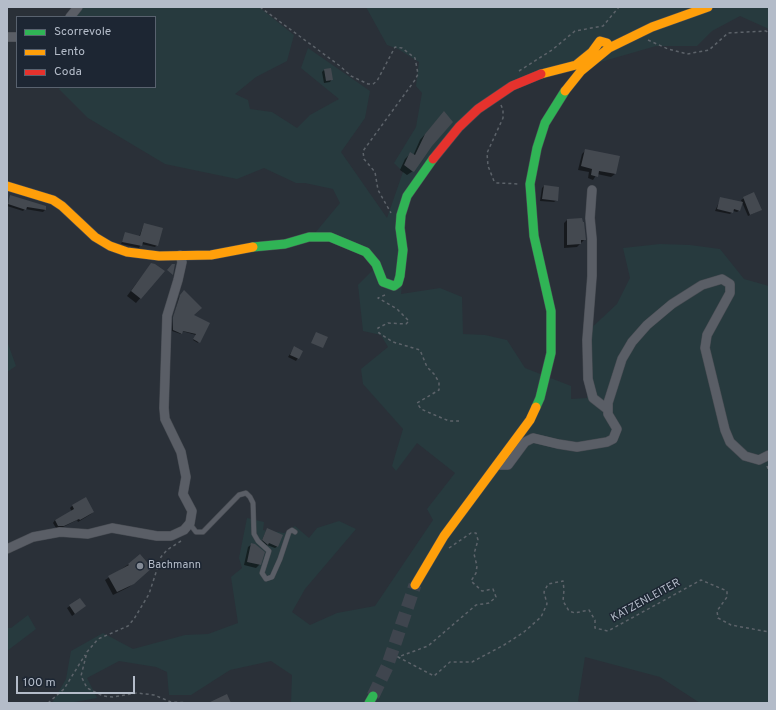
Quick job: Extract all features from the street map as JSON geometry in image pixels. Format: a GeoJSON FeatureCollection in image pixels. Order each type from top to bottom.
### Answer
{"type":"FeatureCollection","features":[{"type":"Feature","properties":{"kind":"street"},"geometry":{"type":"LineString","coordinates":[[71,16],[78,7]]}},
{"type":"Feature","properties":{"kind":"street"},"geometry":{"type":"LineString","coordinates":[[416,585],[440,542],[530,420],[538,406],[551,353],[551,311],[534,236],[530,184],[537,148],[545,123],[556,103],[581,71],[609,48],[652,26],[708,7]]}},
{"type":"Feature","properties":{"kind":"street"},"geometry":{"type":"LineString","coordinates":[[7,186],[53,200],[62,206],[95,237],[114,248],[127,252],[158,256],[222,254],[254,247],[285,244],[309,237],[330,237],[344,241],[366,252],[376,264],[383,282],[394,286],[398,283],[400,276],[403,250],[400,228],[401,215],[407,196],[438,151],[478,109],[496,97],[533,76],[576,65],[587,56],[600,41],[607,43],[609,48]]}},
{"type":"Feature","properties":{"kind":"street"},"geometry":{"type":"LineString","coordinates":[[497,465],[508,465],[525,442],[534,438],[558,444],[577,446],[608,442],[616,434],[617,429],[607,409],[593,398],[588,379],[588,340],[592,284],[592,239],[590,218],[592,190]]}},
{"type":"Feature","properties":{"kind":"street"},"geometry":{"type":"LineString","coordinates":[[7,549],[33,537],[60,532],[88,534],[112,528],[157,536],[171,536],[187,527],[192,511],[183,494],[186,477],[181,452],[165,419],[164,408],[167,316],[182,262],[180,255]]}},
{"type":"Feature","properties":{"kind":"street"},"geometry":{"type":"LineString","coordinates":[[607,409],[622,359],[638,335],[656,317],[682,298],[702,285],[722,279],[730,284],[730,293],[708,335],[705,348],[725,430],[730,442],[745,456],[759,460],[769,455]]}},
{"type":"Feature","properties":{"kind":"lane"},"geometry":{"type":"LineString","coordinates":[[187,527],[196,532],[203,532],[239,494],[246,493],[250,496],[253,503],[254,534],[258,541],[269,551],[262,573],[266,578],[272,577],[289,532],[292,530],[295,532]]}},
{"type":"Feature","properties":{"kind":"path"},"geometry":{"type":"LineString","coordinates":[[260,7],[351,76],[368,84],[373,84],[377,81],[395,47],[402,48],[415,58],[418,74],[416,80],[365,146],[363,155],[364,159],[375,172],[378,190],[392,214]]}},
{"type":"Feature","properties":{"kind":"path"},"geometry":{"type":"LineString","coordinates":[[517,74],[521,68],[552,50],[575,32],[603,26],[619,7]]}},
{"type":"Feature","properties":{"kind":"path"},"geometry":{"type":"LineString","coordinates":[[642,42],[648,40],[668,49],[687,54],[709,50],[728,33],[766,31],[769,33]]}},
{"type":"Feature","properties":{"kind":"path"},"geometry":{"type":"LineString","coordinates":[[496,97],[503,110],[503,118],[487,153],[488,166],[494,180],[497,183],[530,184]]}},
{"type":"Feature","properties":{"kind":"path"},"geometry":{"type":"LineString","coordinates":[[387,295],[378,298],[397,309],[409,320],[406,324],[388,323],[378,328],[379,333],[394,342],[420,350],[427,367],[439,382],[438,390],[431,396],[417,403],[421,409],[430,414],[449,421],[459,421]]}},
{"type":"Feature","properties":{"kind":"path"},"geometry":{"type":"LineString","coordinates":[[48,703],[64,689],[87,652],[98,639],[128,626],[134,619],[149,594],[161,557],[167,550],[182,541],[187,527]]}},
{"type":"Feature","properties":{"kind":"path","name":"KATZENLEITER"},"geometry":{"type":"LineString","coordinates":[[447,549],[471,533],[476,533],[478,540],[474,554],[477,566],[476,573],[471,581],[482,591],[493,589],[496,597],[489,603],[476,605],[428,646],[398,657],[434,676],[450,662],[472,662],[504,645],[524,632],[541,616],[547,604],[544,592],[548,584],[563,580],[563,601],[569,611],[575,613],[589,610],[595,620],[595,628],[608,631],[701,580],[726,591],[728,597],[717,610],[718,618],[731,625],[764,633],[769,632]]}},
{"type":"Feature","properties":{"kind":"path"},"geometry":{"type":"LineString","coordinates":[[87,652],[82,676],[87,688],[95,693],[113,697],[137,693],[154,695],[171,702],[194,703]]}},
{"type":"Feature","properties":{"kind":"green space"},"geometry":{"type":"Polygon","coordinates":[[[75,7],[259,7],[294,35],[287,61],[256,77],[235,94],[248,100],[250,109],[272,112],[297,128],[310,115],[339,99],[301,68],[308,48],[370,91],[365,118],[341,152],[387,218],[403,172],[394,163],[416,127],[422,93],[416,86],[419,62],[398,49],[387,45],[366,7],[769,7],[769,29],[740,16],[712,31],[697,46],[656,46],[524,84],[481,112],[443,150],[415,188],[405,217],[405,260],[401,294],[440,288],[462,297],[463,334],[485,335],[507,340],[525,368],[571,386],[571,399],[587,398],[586,333],[617,304],[630,278],[623,248],[660,244],[690,245],[720,249],[744,279],[769,286],[769,703],[700,703],[660,677],[585,657],[578,701],[580,703],[291,703],[292,675],[271,661],[230,670],[191,695],[169,695],[167,672],[156,667],[119,661],[87,678],[97,698],[69,703],[52,703],[66,679],[71,651],[103,633],[133,649],[185,635],[208,634],[238,623],[231,577],[242,568],[239,558],[247,518],[264,522],[263,530],[284,533],[295,526],[309,538],[317,528],[339,521],[356,529],[305,589],[292,612],[310,625],[337,613],[375,606],[433,520],[427,509],[455,473],[417,443],[396,471],[392,466],[403,429],[363,384],[361,369],[388,347],[381,335],[363,331],[358,285],[375,268],[360,252],[315,233],[340,203],[333,189],[305,183],[296,183],[264,168],[237,179],[165,164],[88,118],[59,89],[156,88],[156,16],[73,16],[75,7]]]}},
{"type":"Feature","properties":{"kind":"green space"},"geometry":{"type":"Polygon","coordinates":[[[7,341],[16,366],[7,372],[7,341]]]}},
{"type":"Feature","properties":{"kind":"green space"},"geometry":{"type":"Polygon","coordinates":[[[28,615],[36,629],[7,651],[7,628],[11,628],[28,615]]]}},
{"type":"Feature","properties":{"kind":"building"},"geometry":{"type":"Polygon","coordinates":[[[331,68],[333,80],[326,81],[324,69],[331,68]]]}},
{"type":"Feature","properties":{"kind":"building"},"geometry":{"type":"Polygon","coordinates":[[[444,111],[453,122],[432,146],[414,172],[412,171],[404,165],[410,152],[415,155],[425,134],[444,111]]]}},
{"type":"Feature","properties":{"kind":"building"},"geometry":{"type":"Polygon","coordinates":[[[585,149],[620,156],[616,174],[599,171],[598,177],[591,175],[592,169],[581,166],[585,149]]]}},
{"type":"Feature","properties":{"kind":"building"},"geometry":{"type":"Polygon","coordinates":[[[544,185],[559,187],[558,201],[542,199],[544,185]]]}},
{"type":"Feature","properties":{"kind":"building"},"geometry":{"type":"Polygon","coordinates":[[[754,192],[762,210],[750,215],[743,197],[754,192]]]}},
{"type":"Feature","properties":{"kind":"building"},"geometry":{"type":"Polygon","coordinates":[[[10,195],[46,206],[46,210],[27,207],[26,210],[8,204],[10,195]]]}},
{"type":"Feature","properties":{"kind":"building"},"geometry":{"type":"Polygon","coordinates":[[[720,197],[743,202],[740,211],[734,209],[733,213],[717,209],[720,197]]]}},
{"type":"Feature","properties":{"kind":"building"},"geometry":{"type":"Polygon","coordinates":[[[582,218],[584,222],[586,240],[581,240],[581,244],[567,245],[567,219],[582,218]]]}},
{"type":"Feature","properties":{"kind":"building"},"geometry":{"type":"Polygon","coordinates":[[[144,223],[163,228],[158,246],[143,242],[142,246],[122,242],[125,232],[140,236],[144,223]]]}},
{"type":"Feature","properties":{"kind":"building"},"geometry":{"type":"Polygon","coordinates":[[[151,263],[165,271],[141,299],[131,291],[151,263]]]}},
{"type":"Feature","properties":{"kind":"building"},"geometry":{"type":"Polygon","coordinates":[[[172,264],[175,264],[173,275],[167,270],[172,264]]]}},
{"type":"Feature","properties":{"kind":"building"},"geometry":{"type":"Polygon","coordinates":[[[184,290],[202,308],[194,315],[210,323],[200,343],[193,339],[196,334],[183,331],[182,334],[173,330],[173,317],[180,295],[184,290]]]}},
{"type":"Feature","properties":{"kind":"building"},"geometry":{"type":"Polygon","coordinates":[[[316,332],[328,337],[323,348],[311,343],[316,332]]]}},
{"type":"Feature","properties":{"kind":"building"},"geometry":{"type":"Polygon","coordinates":[[[294,346],[303,351],[299,359],[290,355],[294,346]]]}},
{"type":"Feature","properties":{"kind":"building"},"geometry":{"type":"Polygon","coordinates":[[[86,497],[94,512],[80,520],[79,519],[64,526],[58,526],[55,520],[74,509],[72,505],[86,497]]]}},
{"type":"Feature","properties":{"kind":"building"},"geometry":{"type":"Polygon","coordinates":[[[267,528],[283,535],[278,547],[269,543],[268,545],[262,540],[267,528]]]}},
{"type":"Feature","properties":{"kind":"building"},"geometry":{"type":"Polygon","coordinates":[[[251,543],[255,544],[265,552],[261,565],[247,562],[251,543]]]}},
{"type":"Feature","properties":{"kind":"building"},"geometry":{"type":"Polygon","coordinates":[[[140,554],[152,568],[134,584],[117,592],[108,576],[129,565],[128,564],[140,554]]]}},
{"type":"Feature","properties":{"kind":"building"},"geometry":{"type":"Polygon","coordinates":[[[80,598],[86,606],[75,614],[69,605],[80,598]]]}},
{"type":"Feature","properties":{"kind":"building"},"geometry":{"type":"Polygon","coordinates":[[[227,694],[231,703],[208,703],[227,694]]]}},
{"type":"Feature","properties":{"kind":"tunnel"},"geometry":{"type":"LineString","coordinates":[[373,696],[387,667],[415,585]]}},
{"type":"Feature","properties":{"kind":"traffic: fast"},"geometry":{"type":"LineString","coordinates":[[536,407],[540,398],[551,353],[551,311],[534,236],[530,184],[537,148],[545,123],[565,91]]}},
{"type":"Feature","properties":{"kind":"traffic: fast"},"geometry":{"type":"LineString","coordinates":[[253,247],[285,244],[309,237],[330,237],[366,252],[376,264],[383,282],[394,286],[398,283],[400,276],[403,250],[400,228],[401,215],[407,196],[433,159]]}},
{"type":"Feature","properties":{"kind":"traffic: fast"},"geometry":{"type":"LineString","coordinates":[[369,703],[373,696]]}},
{"type":"Feature","properties":{"kind":"traffic: slow"},"geometry":{"type":"LineString","coordinates":[[565,91],[581,71],[609,48],[652,27],[708,7]]}},
{"type":"Feature","properties":{"kind":"traffic: slow"},"geometry":{"type":"LineString","coordinates":[[541,74],[576,65],[592,52],[600,41],[607,43],[609,48]]}},
{"type":"Feature","properties":{"kind":"traffic: slow"},"geometry":{"type":"LineString","coordinates":[[7,186],[53,200],[62,206],[95,237],[110,246],[127,252],[159,256],[211,255],[253,247]]}},
{"type":"Feature","properties":{"kind":"traffic: slow"},"geometry":{"type":"LineString","coordinates":[[415,585],[444,536],[530,420],[536,407]]}},
{"type":"Feature","properties":{"kind":"traffic: jam"},"geometry":{"type":"LineString","coordinates":[[433,159],[459,127],[478,109],[512,86],[541,74]]}},
{"type":"Feature","properties":{"kind":"place","name":"Bachmann"},"geometry":{"type":"Point","coordinates":[140,566]}}]}
